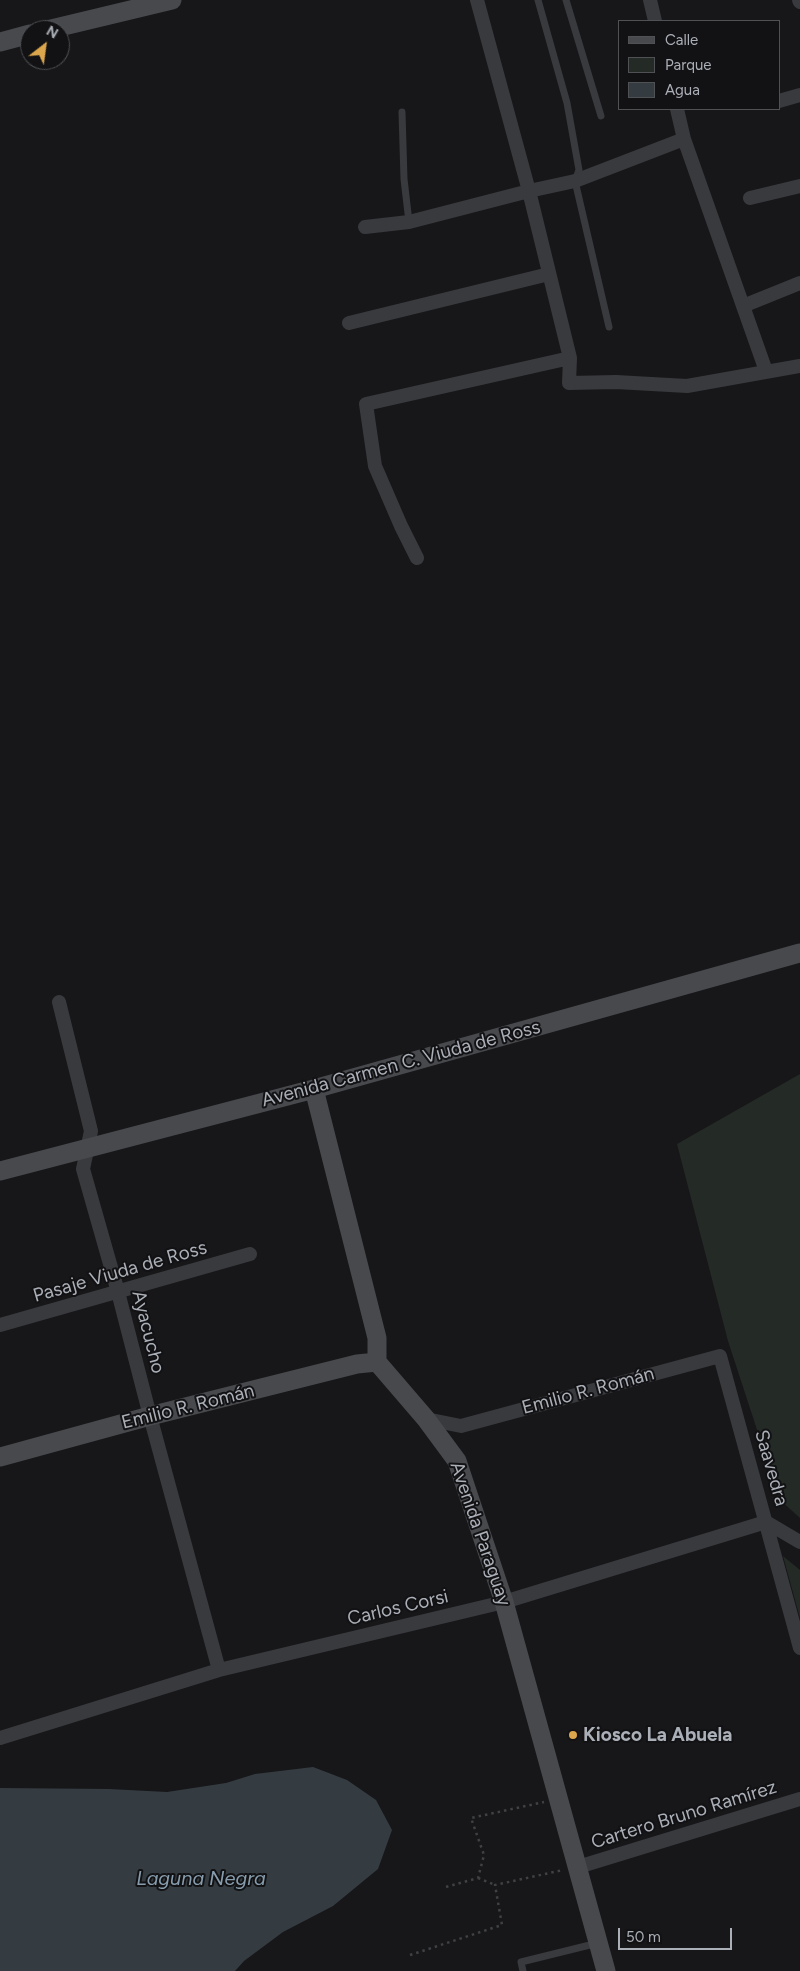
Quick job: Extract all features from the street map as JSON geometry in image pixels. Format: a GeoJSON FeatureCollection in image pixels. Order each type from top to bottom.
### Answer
{"type":"FeatureCollection","features":[{"type":"Feature","properties":{"kind":"street"},"geometry":{"type":"LineString","coordinates":[[70,24],[172,0]]}},
{"type":"Feature","properties":{"kind":"street"},"geometry":{"type":"LineString","coordinates":[[477,0],[528,190],[570,358],[570,383],[616,382],[687,386],[800,366]]}},
{"type":"Feature","properties":{"kind":"street"},"geometry":{"type":"LineString","coordinates":[[650,0],[655,20]]}},
{"type":"Feature","properties":{"kind":"street"},"geometry":{"type":"LineString","coordinates":[[0,42],[20,37]]}},
{"type":"Feature","properties":{"kind":"street"},"geometry":{"type":"LineString","coordinates":[[780,101],[800,95]]}},
{"type":"Feature","properties":{"kind":"street"},"geometry":{"type":"LineString","coordinates":[[677,110],[684,139],[766,371]]}},
{"type":"Feature","properties":{"kind":"street"},"geometry":{"type":"LineString","coordinates":[[365,227],[409,222],[528,190],[575,181],[684,139]]}},
{"type":"Feature","properties":{"kind":"street"},"geometry":{"type":"LineString","coordinates":[[750,198],[800,186]]}},
{"type":"Feature","properties":{"kind":"street"},"geometry":{"type":"LineString","coordinates":[[349,323],[549,274]]}},
{"type":"Feature","properties":{"kind":"street"},"geometry":{"type":"LineString","coordinates":[[743,306],[800,284]]}},
{"type":"Feature","properties":{"kind":"street"},"geometry":{"type":"LineString","coordinates":[[417,558],[375,466],[366,404],[570,358]]}},
{"type":"Feature","properties":{"kind":"street","name":"Avenida Carmen C. Viuda de Ross"},"geometry":{"type":"LineString","coordinates":[[0,1172],[88,1147],[314,1089],[800,953]]}},
{"type":"Feature","properties":{"kind":"street","name":"Ayacucho"},"geometry":{"type":"LineString","coordinates":[[59,1002],[91,1131],[83,1169],[118,1292],[219,1670]]}},
{"type":"Feature","properties":{"kind":"street"},"geometry":{"type":"LineString","coordinates":[[314,1089],[377,1338],[376,1362]]}},
{"type":"Feature","properties":{"kind":"street","name":"Pasaje Viuda de Ross"},"geometry":{"type":"LineString","coordinates":[[0,1325],[250,1254]]}},
{"type":"Feature","properties":{"kind":"street","name":"Emilio R. Román"},"geometry":{"type":"LineString","coordinates":[[426,1419],[460,1426],[720,1356]]}},
{"type":"Feature","properties":{"kind":"street","name":"Saavedra"},"geometry":{"type":"LineString","coordinates":[[720,1356],[800,1648]]}},
{"type":"Feature","properties":{"kind":"street","name":"Emilio R. Román"},"geometry":{"type":"LineString","coordinates":[[0,1457],[150,1416],[357,1364],[376,1362]]}},
{"type":"Feature","properties":{"kind":"street","name":"Avenida Paraguay"},"geometry":{"type":"LineString","coordinates":[[376,1362],[426,1419],[457,1461],[504,1602],[606,1971]]}},
{"type":"Feature","properties":{"kind":"street"},"geometry":{"type":"LineString","coordinates":[[766,1522],[800,1542]]}},
{"type":"Feature","properties":{"kind":"street","name":"Carlos Corsi"},"geometry":{"type":"LineString","coordinates":[[0,1738],[219,1670],[504,1602],[766,1522]]}},
{"type":"Feature","properties":{"kind":"street","name":"Cartero Bruno Ramírez"},"geometry":{"type":"LineString","coordinates":[[578,1867],[800,1799]]}},
{"type":"Feature","properties":{"kind":"lane"},"geometry":{"type":"LineString","coordinates":[[538,0],[567,104],[579,170],[575,181],[609,327]]}},
{"type":"Feature","properties":{"kind":"lane"},"geometry":{"type":"LineString","coordinates":[[566,0],[601,116]]}},
{"type":"Feature","properties":{"kind":"lane"},"geometry":{"type":"LineString","coordinates":[[402,112],[404,179],[409,222]]}},
{"type":"Feature","properties":{"kind":"lane"},"geometry":{"type":"LineString","coordinates":[[523,1971],[521,1962],[598,1943]]}},
{"type":"Feature","properties":{"kind":"path"},"geometry":{"type":"LineString","coordinates":[[478,1878],[484,1856],[471,1818],[560,1799]]}},
{"type":"Feature","properties":{"kind":"path"},"geometry":{"type":"LineString","coordinates":[[446,1887],[478,1878],[495,1885],[578,1867]]}},
{"type":"Feature","properties":{"kind":"path"},"geometry":{"type":"LineString","coordinates":[[410,1955],[502,1925],[495,1885]]}},
{"type":"Feature","properties":{"kind":"green space"},"geometry":{"type":"Polygon","coordinates":[[[800,1074],[800,1518],[780,1500],[728,1341],[677,1144],[800,1074]]]}},
{"type":"Feature","properties":{"kind":"green space"},"geometry":{"type":"Polygon","coordinates":[[[783,1556],[800,1570],[800,1618],[783,1556]]]}},
{"type":"Feature","properties":{"kind":"water","name":"Laguna Negra"},"geometry":{"type":"Polygon","coordinates":[[[313,1767],[347,1780],[376,1800],[392,1830],[378,1869],[333,1906],[283,1932],[244,1961],[235,1971],[0,1971],[0,1788],[109,1789],[167,1792],[226,1783],[255,1774],[313,1767]]]}},
{"type":"Feature","properties":{"kind":"place","name":"Kiosco La Abuela"},"geometry":{"type":"Point","coordinates":[573,1735]}}]}
